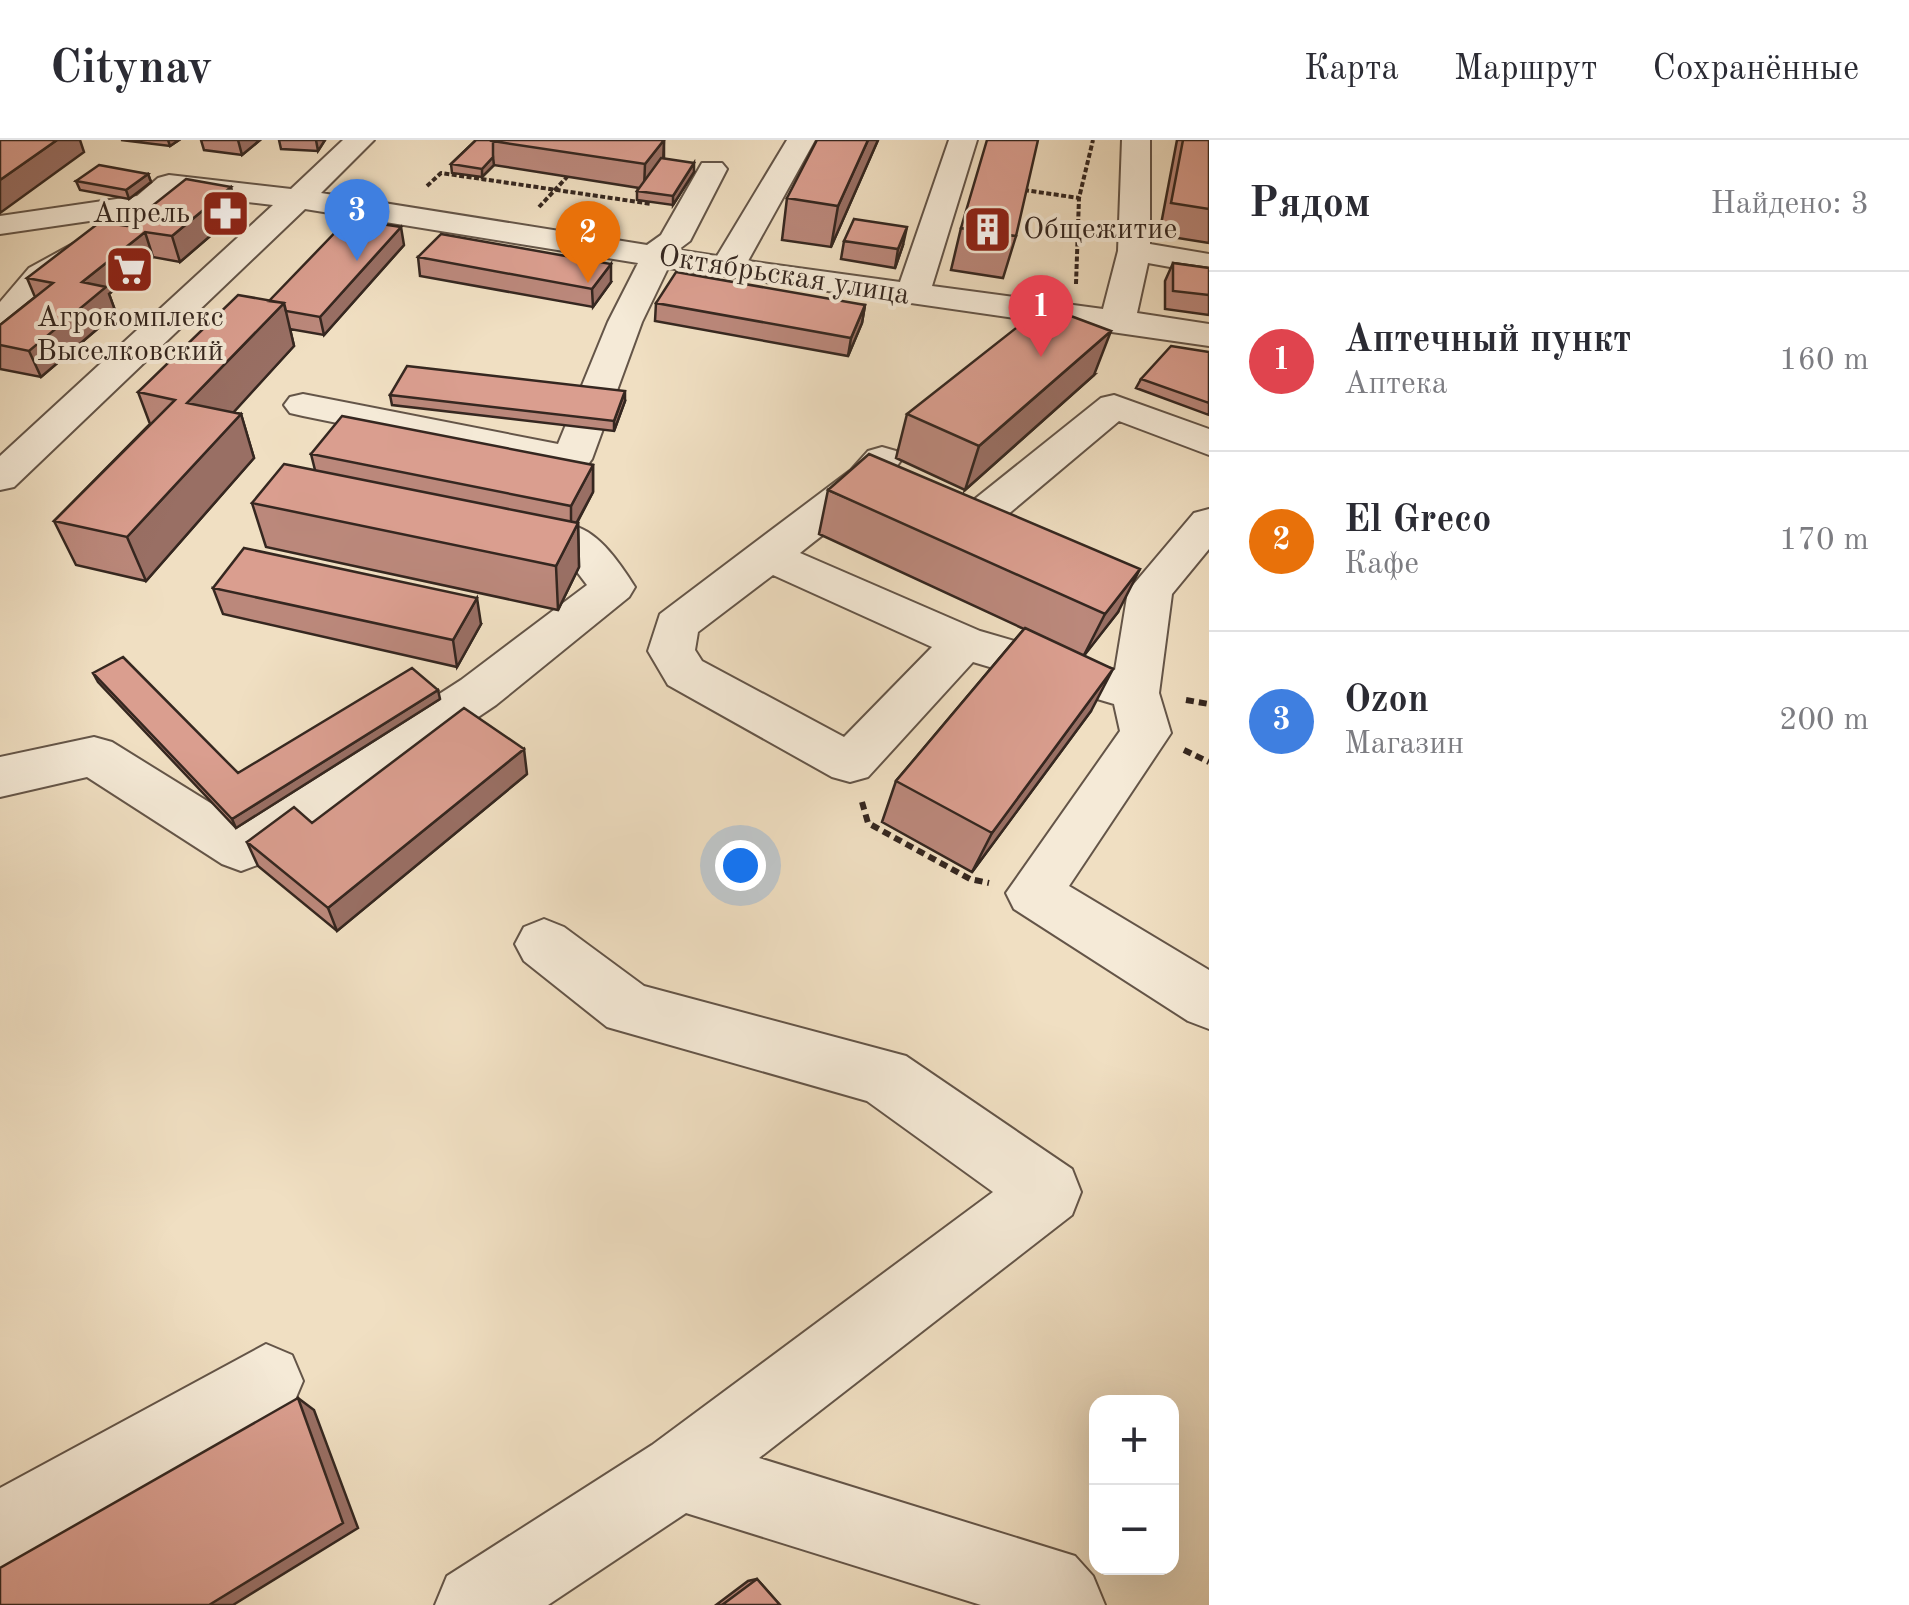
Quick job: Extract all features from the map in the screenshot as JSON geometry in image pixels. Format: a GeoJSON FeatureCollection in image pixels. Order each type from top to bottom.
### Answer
{"type":"FeatureCollection","features":[{"type":"Feature","properties":{"kind":"street"},"geometry":{"type":"LineString","coordinates":[[0,478],[360,140]]}},
{"type":"Feature","properties":{"kind":"street"},"geometry":{"type":"LineString","coordinates":[[727,268],[801,140]]}},
{"type":"Feature","properties":{"kind":"street"},"geometry":{"type":"LineString","coordinates":[[912,296],[963,140]]}},
{"type":"Feature","properties":{"kind":"street"},"geometry":{"type":"LineString","coordinates":[[1118,320],[1134,251],[1136,140]]}},
{"type":"Feature","properties":{"kind":"street"},"geometry":{"type":"LineString","coordinates":[[304,405],[572,458],[656,256],[664,244],[674,242],[712,169]]}},
{"type":"Feature","properties":{"kind":"street","name":"Октябрьская улица"},"geometry":{"type":"LineString","coordinates":[[150,203],[169,184],[302,198],[912,296],[1118,320],[1209,335]]}},
{"type":"Feature","properties":{"kind":"street"},"geometry":{"type":"LineString","coordinates":[[0,224],[150,203]]}},
{"type":"Feature","properties":{"kind":"street"},"geometry":{"type":"LineString","coordinates":[[0,324],[41,274],[102,241],[150,203]]}},
{"type":"Feature","properties":{"kind":"street"},"geometry":{"type":"LineString","coordinates":[[1134,251],[1209,264]]}},
{"type":"Feature","properties":{"kind":"street"},"geometry":{"type":"LineString","coordinates":[[964,643],[850,762],[685,673],[671,651],[676,625],[769,556],[1114,406],[1209,443]]}},
{"type":"Feature","properties":{"kind":"street"},"geometry":{"type":"LineString","coordinates":[[913,491],[1063,555]]}},
{"type":"Feature","properties":{"kind":"street"},"geometry":{"type":"LineString","coordinates":[[1209,522],[1132,584],[1135,692],[1146,733],[1034,893],[1209,1002]]}},
{"type":"Feature","properties":{"kind":"street"},"geometry":{"type":"LineString","coordinates":[[0,777],[94,756],[241,849],[454,713],[614,588],[574,540]]}},
{"type":"Feature","properties":{"kind":"street"},"geometry":{"type":"LineString","coordinates":[[769,556],[964,643],[1135,692]]}},
{"type":"Feature","properties":{"kind":"street"},"geometry":{"type":"LineString","coordinates":[[476,1605],[678,1472],[1048,1192],[884,1077],[628,1008],[544,944]]}},
{"type":"Feature","properties":{"kind":"street"},"geometry":{"type":"LineString","coordinates":[[0,1531],[266,1381]]}},
{"type":"Feature","properties":{"kind":"street"},"geometry":{"type":"LineString","coordinates":[[678,1472],[1048,1598]]}},
{"type":"Feature","properties":{"kind":"path"},"geometry":{"type":"LineString","coordinates":[[1076,297],[1080,198],[1094,140]]}},
{"type":"Feature","properties":{"kind":"path"},"geometry":{"type":"LineString","coordinates":[[426,187],[441,173],[665,206]]}},
{"type":"Feature","properties":{"kind":"path"},"geometry":{"type":"LineString","coordinates":[[561,182],[567,177]]}},
{"type":"Feature","properties":{"kind":"path"},"geometry":{"type":"LineString","coordinates":[[1024,190],[1080,198]]}},
{"type":"Feature","properties":{"kind":"path"},"geometry":{"type":"LineString","coordinates":[[850,762],[868,823],[970,879],[1034,893]]}},
{"type":"Feature","properties":{"kind":"building"},"geometry":{"type":"Polygon","coordinates":[[[0,140],[57,140],[0,180],[0,140]]]}},
{"type":"Feature","properties":{"kind":"building"},"geometry":{"type":"Polygon","coordinates":[[[476,140],[493,140],[493,157],[482,169],[451,164],[476,140]]]}},
{"type":"Feature","properties":{"kind":"building"},"geometry":{"type":"Polygon","coordinates":[[[493,140],[664,140],[645,164],[493,140]]]}},
{"type":"Feature","properties":{"kind":"building"},"geometry":{"type":"Polygon","coordinates":[[[817,140],[868,140],[838,206],[787,198],[817,140]]]}},
{"type":"Feature","properties":{"kind":"building","name":"Общежитие"},"geometry":{"type":"Polygon","coordinates":[[[987,140],[1038,140],[1016,236],[961,228],[987,140]]]}},
{"type":"Feature","properties":{"kind":"building"},"geometry":{"type":"Polygon","coordinates":[[[1183,140],[1209,140],[1209,209],[1171,203],[1183,140]]]}},
{"type":"Feature","properties":{"kind":"building"},"geometry":{"type":"Polygon","coordinates":[[[661,158],[694,163],[673,196],[637,191],[661,158]]]}},
{"type":"Feature","properties":{"kind":"building"},"geometry":{"type":"Polygon","coordinates":[[[99,165],[148,174],[126,190],[76,181],[99,165]]]}},
{"type":"Feature","properties":{"kind":"building"},"geometry":{"type":"Polygon","coordinates":[[[186,179],[231,187],[172,236],[145,232],[82,282],[106,287],[29,351],[0,345],[0,325],[53,283],[27,278],[100,222],[127,226],[186,179]]]}},
{"type":"Feature","properties":{"kind":"building"},"geometry":{"type":"Polygon","coordinates":[[[348,219],[401,227],[320,317],[286,311],[284,303],[269,301],[348,219]]]}},
{"type":"Feature","properties":{"kind":"building"},"geometry":{"type":"Polygon","coordinates":[[[854,219],[907,227],[898,249],[844,241],[854,219]]]}},
{"type":"Feature","properties":{"kind":"building"},"geometry":{"type":"Polygon","coordinates":[[[441,234],[611,264],[592,289],[418,257],[441,234]]]}},
{"type":"Feature","properties":{"kind":"building"},"geometry":{"type":"Polygon","coordinates":[[[1173,263],[1209,268],[1209,295],[1173,291],[1173,263]]]}},
{"type":"Feature","properties":{"kind":"building"},"geometry":{"type":"Polygon","coordinates":[[[676,272],[865,305],[851,338],[656,303],[676,272]]]}},
{"type":"Feature","properties":{"kind":"building"},"geometry":{"type":"Polygon","coordinates":[[[238,295],[284,303],[187,403],[241,414],[127,537],[54,521],[175,400],[138,392],[238,295]]]}},
{"type":"Feature","properties":{"kind":"building"},"geometry":{"type":"Polygon","coordinates":[[[1044,306],[1111,331],[979,446],[907,414],[1044,306]]]}},
{"type":"Feature","properties":{"kind":"building"},"geometry":{"type":"Polygon","coordinates":[[[1171,346],[1209,352],[1209,403],[1141,379],[1171,346]]]}},
{"type":"Feature","properties":{"kind":"building"},"geometry":{"type":"Polygon","coordinates":[[[407,366],[625,391],[614,421],[390,395],[407,366]]]}},
{"type":"Feature","properties":{"kind":"building"},"geometry":{"type":"Polygon","coordinates":[[[342,416],[593,465],[571,506],[311,454],[342,416]]]}},
{"type":"Feature","properties":{"kind":"building"},"geometry":{"type":"Polygon","coordinates":[[[869,454],[1140,569],[1105,614],[828,490],[869,454]]]}},
{"type":"Feature","properties":{"kind":"building"},"geometry":{"type":"Polygon","coordinates":[[[284,464],[578,523],[556,566],[252,503],[284,464]]]}},
{"type":"Feature","properties":{"kind":"building"},"geometry":{"type":"Polygon","coordinates":[[[244,548],[477,598],[453,640],[213,588],[244,548]]]}},
{"type":"Feature","properties":{"kind":"building"},"geometry":{"type":"Polygon","coordinates":[[[1025,628],[1113,669],[992,833],[896,781],[1025,628]]]}},
{"type":"Feature","properties":{"kind":"building"},"geometry":{"type":"Polygon","coordinates":[[[123,657],[238,773],[412,668],[438,690],[232,819],[93,673],[123,657]]]}},
{"type":"Feature","properties":{"kind":"building"},"geometry":{"type":"Polygon","coordinates":[[[464,708],[524,749],[328,908],[247,842],[294,807],[312,823],[464,708]]]}},
{"type":"Feature","properties":{"kind":"building"},"geometry":{"type":"Polygon","coordinates":[[[298,1398],[343,1523],[209,1605],[0,1605],[0,1568],[298,1398]]]}},
{"type":"Feature","properties":{"kind":"building"},"geometry":{"type":"Polygon","coordinates":[[[757,1579],[780,1605],[722,1605],[757,1579]]]}},
{"type":"Feature","properties":{"kind":"place","name":"Апрель"},"geometry":{"type":"Point","coordinates":[225,214]}},
{"type":"Feature","properties":{"kind":"place","name":"Общежитие"},"geometry":{"type":"Point","coordinates":[988,230]}},
{"type":"Feature","properties":{"kind":"place","name":"Ozon"},"geometry":{"type":"Point","coordinates":[357,261]}},
{"type":"Feature","properties":{"kind":"place","name":"Агрокомплекс Выселковский"},"geometry":{"type":"Point","coordinates":[130,269]}},
{"type":"Feature","properties":{"kind":"place","name":"El Greco"},"geometry":{"type":"Point","coordinates":[588,283]}},
{"type":"Feature","properties":{"kind":"place","name":"Аптечный пункт"},"geometry":{"type":"Point","coordinates":[1041,357]}}]}
